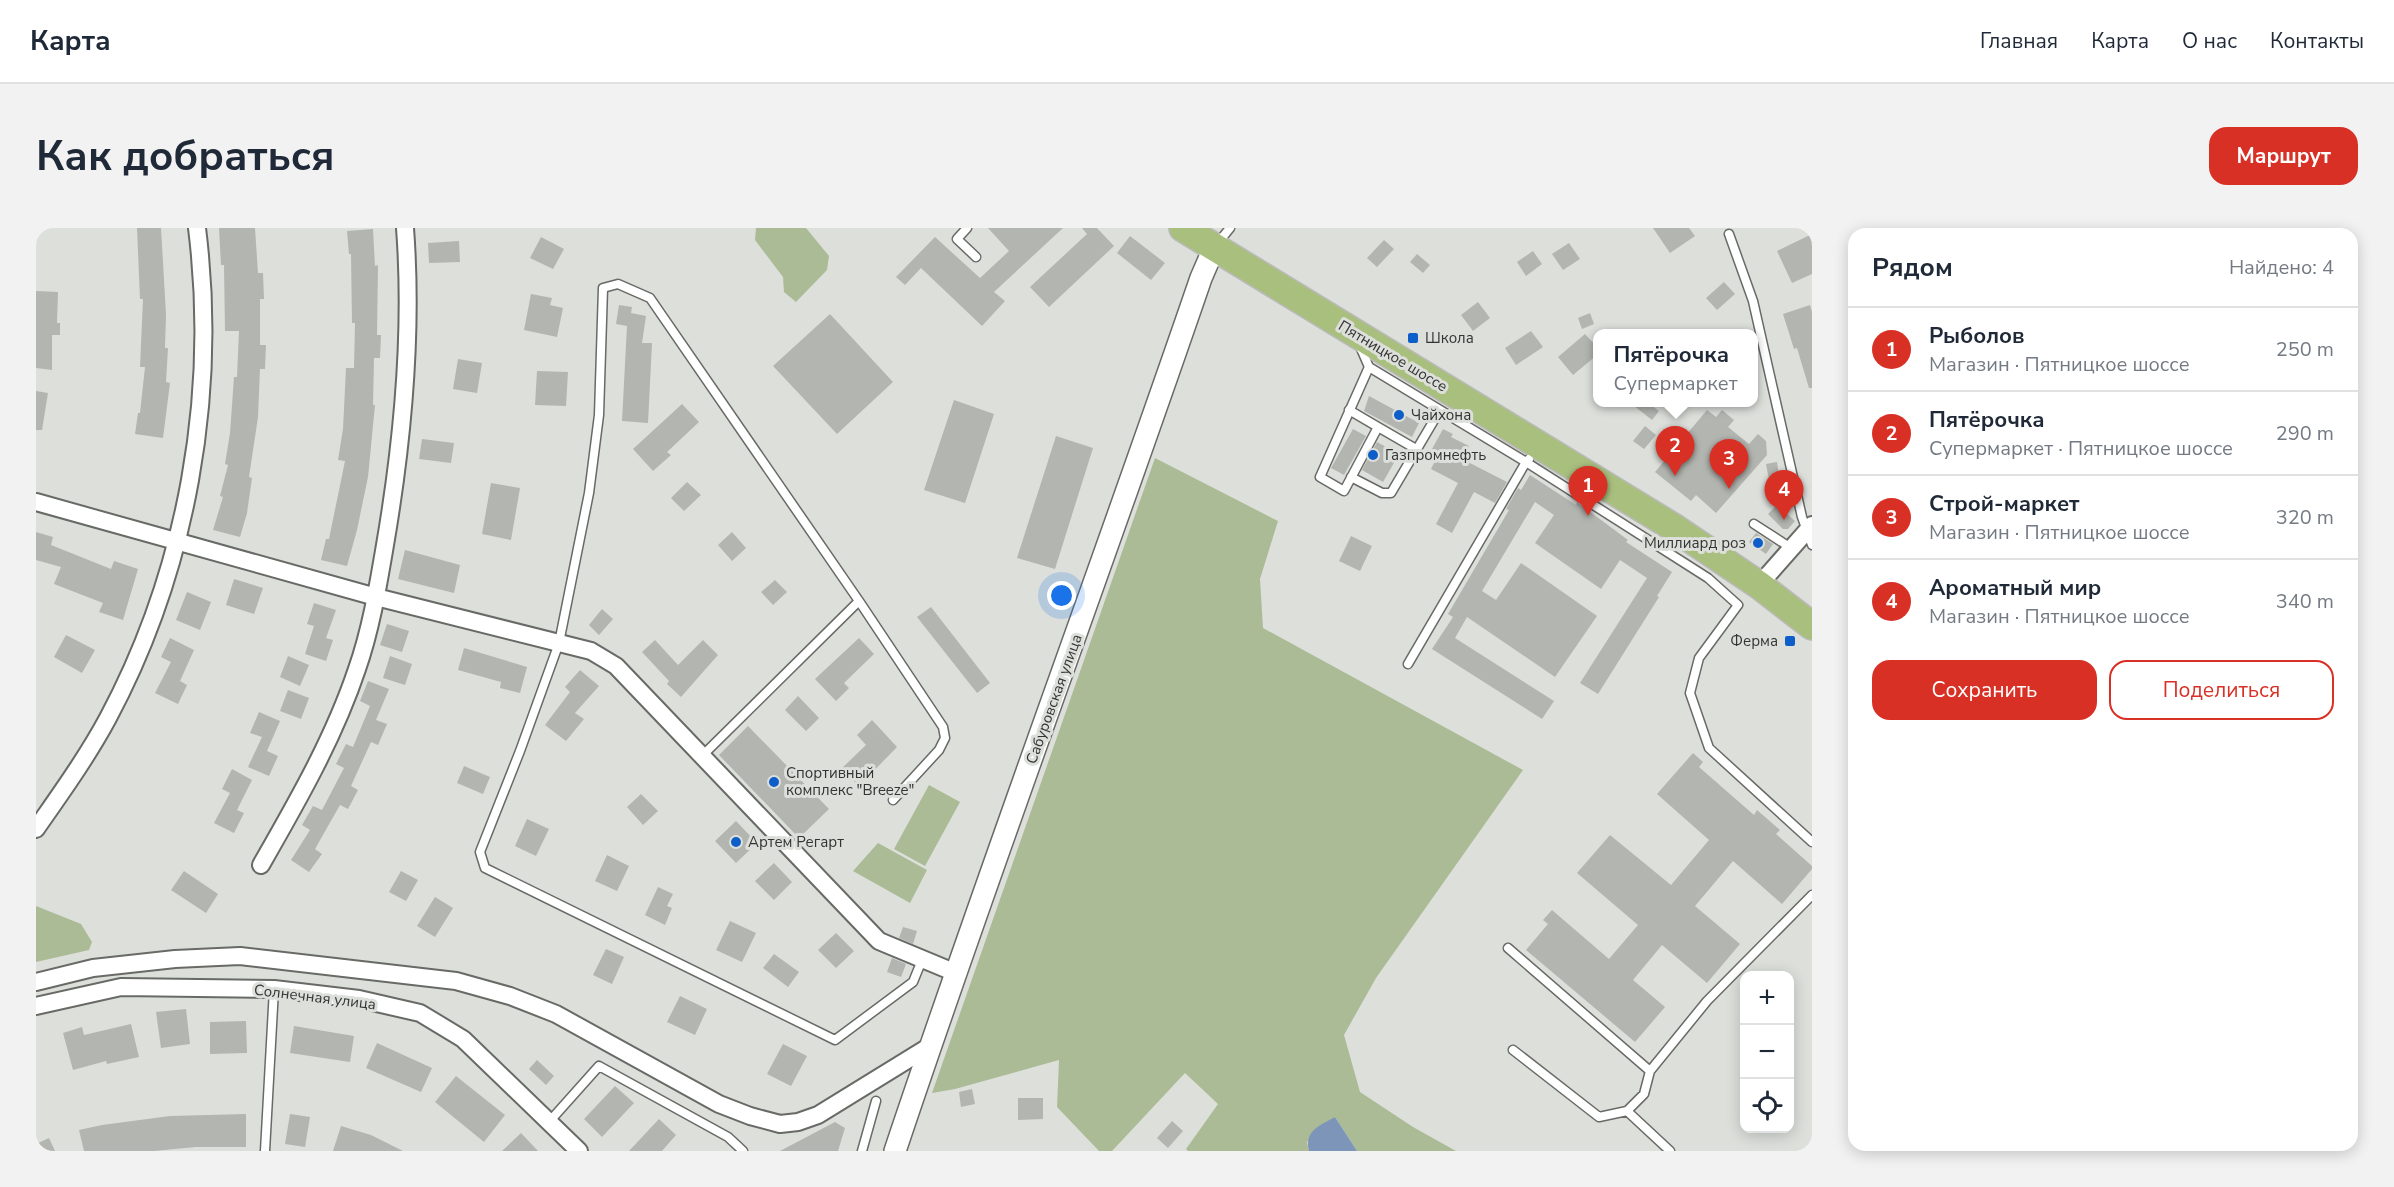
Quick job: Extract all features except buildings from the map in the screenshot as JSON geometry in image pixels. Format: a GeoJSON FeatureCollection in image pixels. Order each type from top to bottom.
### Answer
{"type":"FeatureCollection","features":[{"type":"Feature","properties":{"kind":"main road","name":"Пятницкое шоссе"},"geometry":{"type":"LineString","coordinates":[[1183,228],[1222,238],[1354,333],[1532,453],[1673,527],[1759,585],[1812,626]]}},
{"type":"Feature","properties":{"kind":"street"},"geometry":{"type":"LineString","coordinates":[[36,829],[107,719],[137,657],[165,584],[177,540],[197,439],[204,348],[197,228]]}},
{"type":"Feature","properties":{"kind":"street"},"geometry":{"type":"LineString","coordinates":[[261,865],[325,747],[358,668],[376,597],[391,511],[402,422],[408,342],[408,271],[405,228]]}},
{"type":"Feature","properties":{"kind":"street","name":"Сабуровская улица"},"geometry":{"type":"LineString","coordinates":[[896,1151],[930,1046],[1126,496],[1201,278],[1222,238]]}},
{"type":"Feature","properties":{"kind":"street"},"geometry":{"type":"LineString","coordinates":[[36,502],[376,597],[591,651],[616,666],[879,941],[956,973]]}},
{"type":"Feature","properties":{"kind":"street"},"geometry":{"type":"LineString","coordinates":[[1759,585],[1791,548],[1810,533]]}},
{"type":"Feature","properties":{"kind":"street"},"geometry":{"type":"LineString","coordinates":[[36,982],[93,968],[175,959],[240,956],[456,981],[510,996],[556,1014],[719,1104],[780,1124],[798,1122],[818,1115],[930,1046]]}},
{"type":"Feature","properties":{"kind":"street","name":"Солнечная улица"},"geometry":{"type":"LineString","coordinates":[[36,1006],[121,987],[274,989],[359,999],[420,1013],[463,1039],[579,1151]]}},
{"type":"Feature","properties":{"kind":"lane"},"geometry":{"type":"LineString","coordinates":[[967,228],[957,239],[976,257]]}},
{"type":"Feature","properties":{"kind":"lane"},"geometry":{"type":"LineString","coordinates":[[1729,234],[1753,301],[1802,517],[1810,533]]}},
{"type":"Feature","properties":{"kind":"lane"},"geometry":{"type":"LineString","coordinates":[[893,800],[939,750],[945,738],[943,727],[650,298],[618,284],[603,288],[599,415],[589,494],[559,644],[480,852],[485,868],[835,1040],[913,982],[922,960]]}},
{"type":"Feature","properties":{"kind":"lane"},"geometry":{"type":"LineString","coordinates":[[1354,333],[1369,367],[1440,410],[1532,453],[1708,578],[1738,605],[1700,658],[1690,693],[1708,748],[1812,842]]}},
{"type":"Feature","properties":{"kind":"lane"},"geometry":{"type":"LineString","coordinates":[[1369,367],[1320,477],[1344,491],[1378,427]]}},
{"type":"Feature","properties":{"kind":"lane"},"geometry":{"type":"LineString","coordinates":[[1349,410],[1416,449]]}},
{"type":"Feature","properties":{"kind":"lane"},"geometry":{"type":"LineString","coordinates":[[1351,477],[1382,493],[1391,493],[1440,410]]}},
{"type":"Feature","properties":{"kind":"lane"},"geometry":{"type":"LineString","coordinates":[[1407,663],[1532,453]]}},
{"type":"Feature","properties":{"kind":"lane"},"geometry":{"type":"LineString","coordinates":[[1754,524],[1791,548]]}},
{"type":"Feature","properties":{"kind":"lane"},"geometry":{"type":"LineString","coordinates":[[702,756],[859,601]]}},
{"type":"Feature","properties":{"kind":"lane"},"geometry":{"type":"LineString","coordinates":[[1513,1050],[1599,1118],[1627,1111],[1644,1094],[1650,1071],[1707,1000],[1812,895]]}},
{"type":"Feature","properties":{"kind":"lane"},"geometry":{"type":"LineString","coordinates":[[1508,948],[1650,1071]]}},
{"type":"Feature","properties":{"kind":"lane"},"geometry":{"type":"LineString","coordinates":[[265,1151],[274,989]]}},
{"type":"Feature","properties":{"kind":"lane"},"geometry":{"type":"LineString","coordinates":[[549,1122],[599,1066],[728,1137],[743,1151]]}},
{"type":"Feature","properties":{"kind":"lane"},"geometry":{"type":"LineString","coordinates":[[862,1151],[876,1101]]}},
{"type":"Feature","properties":{"kind":"lane"},"geometry":{"type":"LineString","coordinates":[[1627,1111],[1670,1151]]}},
{"type":"Feature","properties":{"kind":"green space"},"geometry":{"type":"Polygon","coordinates":[[[756,228],[806,228],[829,256],[827,270],[796,302],[784,292],[783,277],[755,240],[756,228]]]}},
{"type":"Feature","properties":{"kind":"green space"},"geometry":{"type":"Polygon","coordinates":[[[1155,458],[1278,521],[1260,579],[1263,628],[1523,770],[1376,978],[1344,1035],[1360,1092],[1413,1127],[1456,1151],[1357,1151],[1335,1117],[1307,1142],[1309,1151],[1188,1151],[1186,1149],[1218,1104],[1185,1073],[1112,1151],[1099,1151],[1057,1107],[1059,1060],[955,1089],[932,1093],[1155,458]]]}},
{"type":"Feature","properties":{"kind":"green space"},"geometry":{"type":"Polygon","coordinates":[[[929,785],[960,802],[925,866],[894,849],[929,785]]]}},
{"type":"Feature","properties":{"kind":"green space"},"geometry":{"type":"Polygon","coordinates":[[[878,843],[927,870],[910,903],[853,871],[878,843]]]}},
{"type":"Feature","properties":{"kind":"green space"},"geometry":{"type":"Polygon","coordinates":[[[36,906],[81,924],[92,942],[89,950],[36,962],[36,906]]]}},
{"type":"Feature","properties":{"kind":"water"},"geometry":{"type":"Polygon","coordinates":[[[1335,1117],[1357,1151],[1309,1151],[1309,1138],[1314,1130],[1335,1117]]]}},
{"type":"Feature","properties":{"kind":"place","name":"Школа"},"geometry":{"type":"Point","coordinates":[1413,338]}},
{"type":"Feature","properties":{"kind":"place","name":"Чайхона"},"geometry":{"type":"Point","coordinates":[1399,415]}},
{"type":"Feature","properties":{"kind":"place","name":"Газпромнефть"},"geometry":{"type":"Point","coordinates":[1373,455]}},
{"type":"Feature","properties":{"kind":"place","name":"Пятёрочка"},"geometry":{"type":"Point","coordinates":[1675,476]}},
{"type":"Feature","properties":{"kind":"place","name":"Строй-маркет"},"geometry":{"type":"Point","coordinates":[1729,489]}},
{"type":"Feature","properties":{"kind":"place","name":"Рыболов"},"geometry":{"type":"Point","coordinates":[1588,516]}},
{"type":"Feature","properties":{"kind":"place","name":"Ароматный мир"},"geometry":{"type":"Point","coordinates":[1784,520]}},
{"type":"Feature","properties":{"kind":"place","name":"Миллиард роз"},"geometry":{"type":"Point","coordinates":[1758,543]}},
{"type":"Feature","properties":{"kind":"place","name":"Ферма"},"geometry":{"type":"Point","coordinates":[1790,641]}},
{"type":"Feature","properties":{"kind":"place","name":"Спортивный комплекс \"Breeze\""},"geometry":{"type":"Point","coordinates":[774,782]}},
{"type":"Feature","properties":{"kind":"place","name":"Артем Регарт"},"geometry":{"type":"Point","coordinates":[736,842]}}]}
